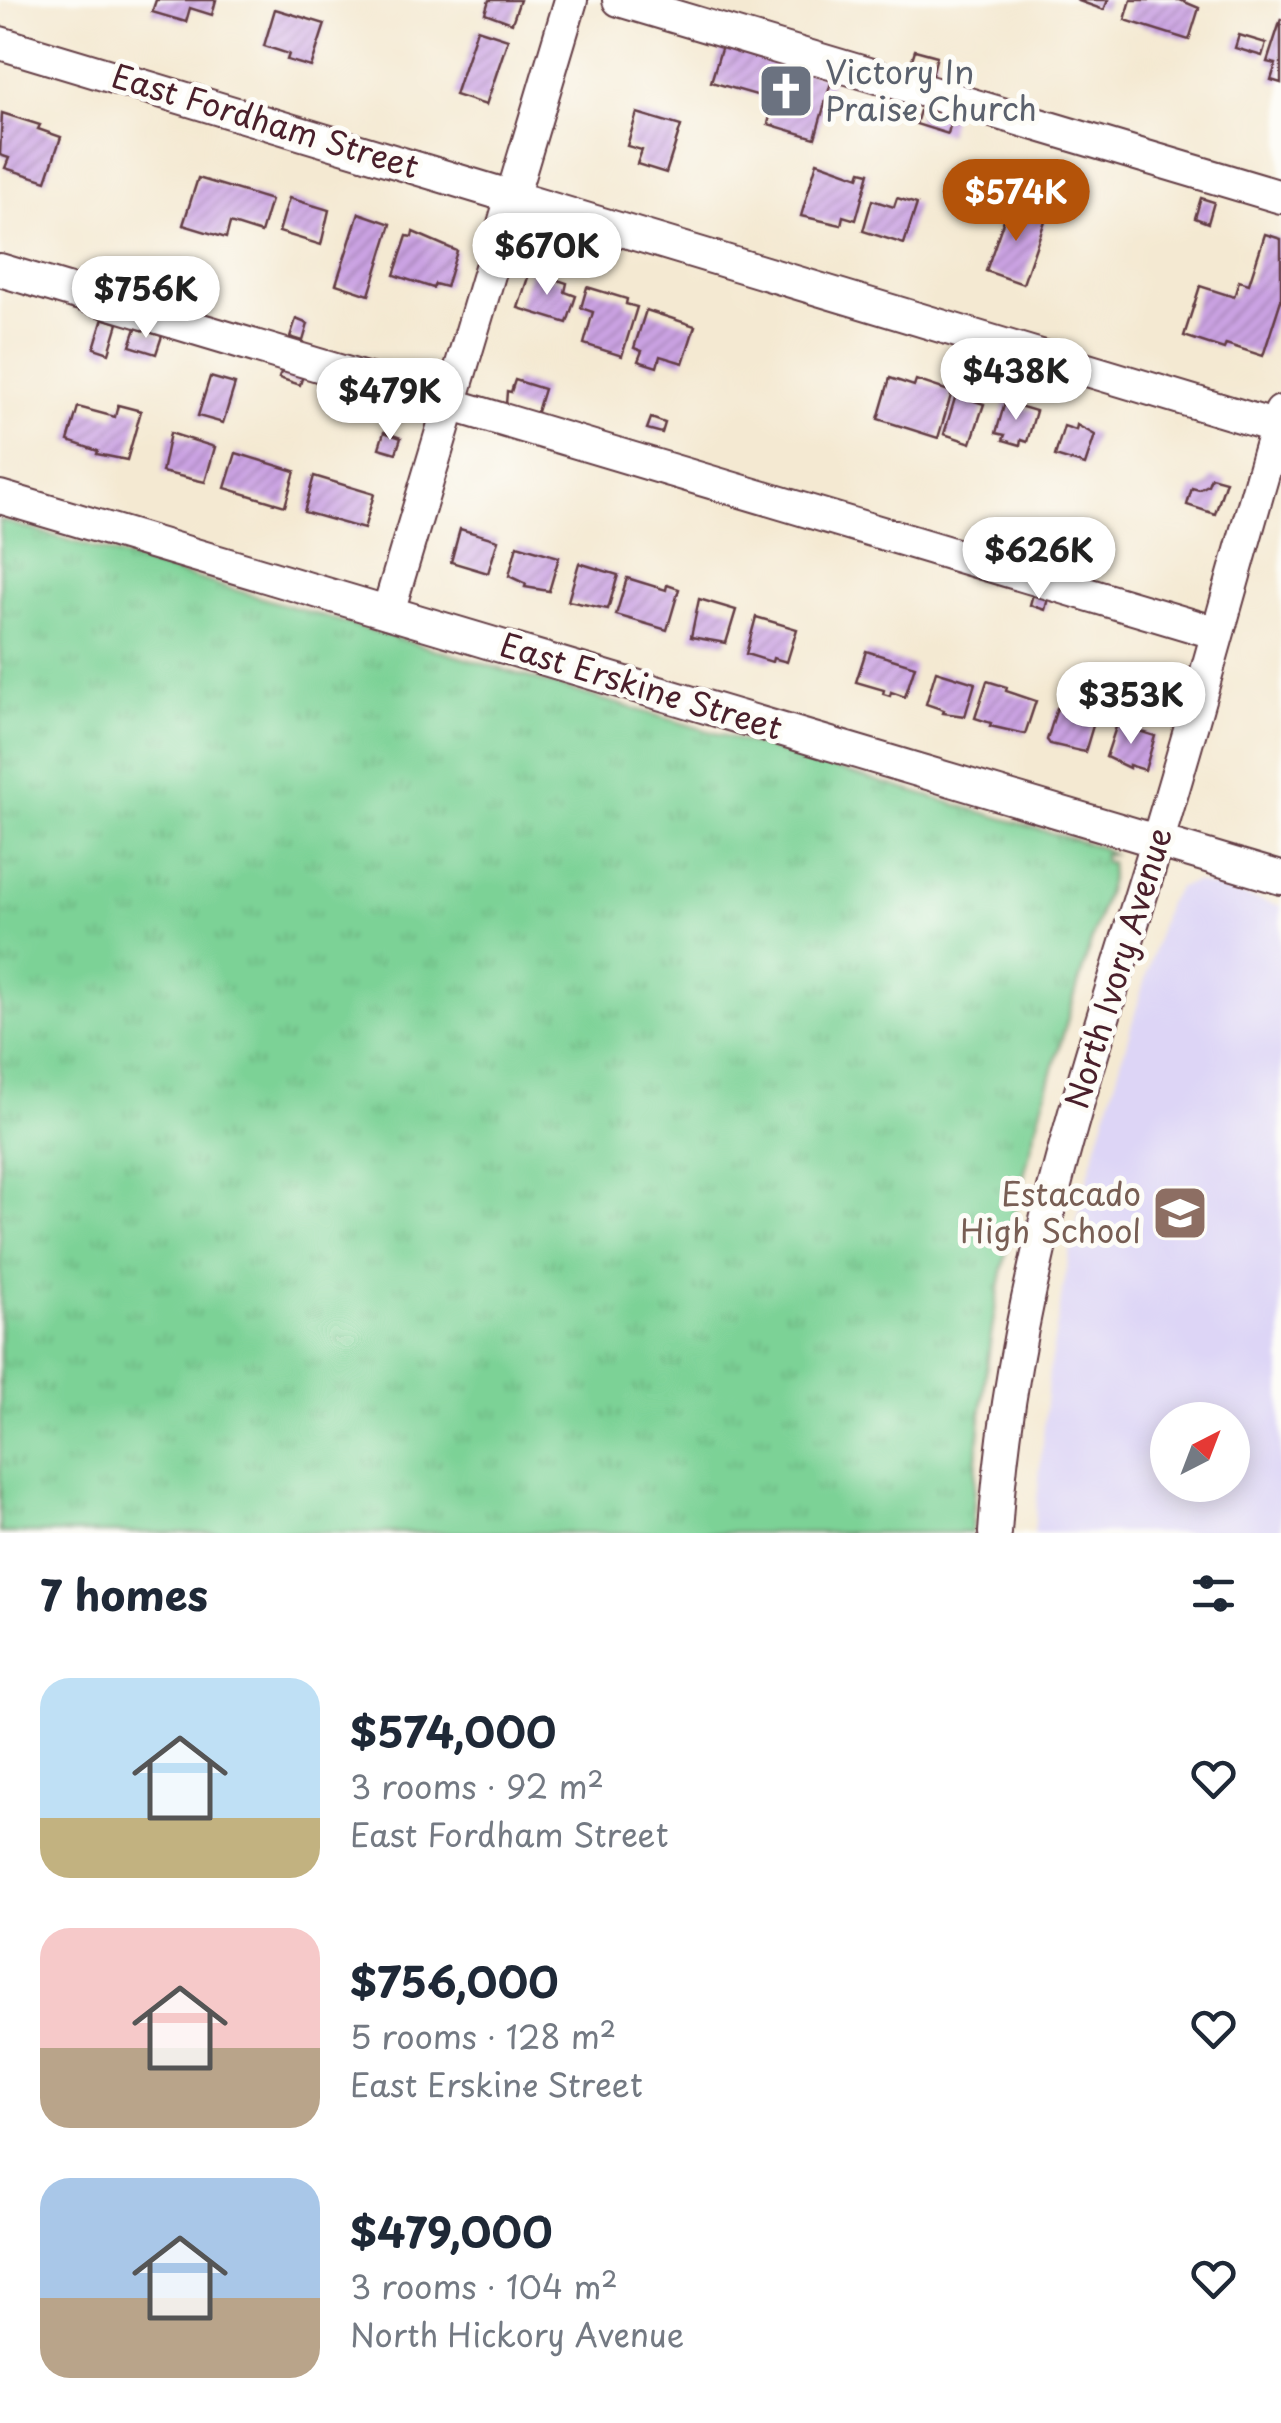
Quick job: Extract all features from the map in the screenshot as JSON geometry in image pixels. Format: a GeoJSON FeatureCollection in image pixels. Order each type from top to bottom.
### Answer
{"type":"FeatureCollection","features":[{"type":"Feature","properties":{"kind":"street"},"geometry":{"type":"LineString","coordinates":[[388,612],[571,0]]}},
{"type":"Feature","properties":{"kind":"street"},"geometry":{"type":"LineString","coordinates":[[619,0],[1281,197]]}},
{"type":"Feature","properties":{"kind":"street","name":"East Fordham Street"},"geometry":{"type":"LineString","coordinates":[[0,43],[1279,420]]}},
{"type":"Feature","properties":{"kind":"street"},"geometry":{"type":"LineString","coordinates":[[0,270],[1218,633]]}},
{"type":"Feature","properties":{"kind":"street","name":"North Ivory Avenue"},"geometry":{"type":"LineString","coordinates":[[996,1533],[1009,1398],[1046,1220],[1076,1105],[1158,840],[1279,420]]}},
{"type":"Feature","properties":{"kind":"street","name":"East Erskine Street"},"geometry":{"type":"LineString","coordinates":[[0,497],[1281,878]]}},
{"type":"Feature","properties":{"kind":"shaded area","name":"Estacado High School"},"geometry":{"type":"Polygon","coordinates":[[[1195,882],[1281,906],[1281,1533],[1034,1533],[1049,1371],[1069,1255],[1167,903],[1179,887],[1195,882]]]}},
{"type":"Feature","properties":{"kind":"green space"},"geometry":{"type":"Polygon","coordinates":[[[0,520],[1112,854],[1103,854],[1104,862],[1110,862],[1111,877],[1041,1111],[1006,1253],[983,1392],[972,1533],[0,1533],[0,520]]]}},
{"type":"Feature","properties":{"kind":"building"},"geometry":{"type":"Polygon","coordinates":[[[156,0],[216,0],[212,15],[190,8],[186,22],[152,12],[156,0]]]}},
{"type":"Feature","properties":{"kind":"building"},"geometry":{"type":"Polygon","coordinates":[[[489,0],[520,0],[512,23],[485,13],[489,0]]]}},
{"type":"Feature","properties":{"kind":"building"},"geometry":{"type":"Polygon","coordinates":[[[1076,0],[1108,0],[1104,10],[1076,0]]]}},
{"type":"Feature","properties":{"kind":"building"},"geometry":{"type":"Polygon","coordinates":[[[1131,0],[1180,0],[1199,8],[1189,40],[1125,20],[1131,0]]]}},
{"type":"Feature","properties":{"kind":"building"},"geometry":{"type":"Polygon","coordinates":[[[275,9],[325,24],[311,67],[287,60],[289,54],[264,46],[275,9]]]}},
{"type":"Feature","properties":{"kind":"building"},"geometry":{"type":"Polygon","coordinates":[[[1281,19],[1281,83],[1271,80],[1276,64],[1267,62],[1281,19]]]}},
{"type":"Feature","properties":{"kind":"building"},"geometry":{"type":"Polygon","coordinates":[[[477,29],[508,39],[486,105],[455,95],[477,29]]]}},
{"type":"Feature","properties":{"kind":"building"},"geometry":{"type":"Polygon","coordinates":[[[1239,35],[1266,43],[1262,56],[1235,48],[1239,35]]]}},
{"type":"Feature","properties":{"kind":"building","name":"Victory In Praise Church"},"geometry":{"type":"Polygon","coordinates":[[[722,46],[832,79],[815,138],[768,124],[774,100],[711,82],[722,46]]]}},
{"type":"Feature","properties":{"kind":"building"},"geometry":{"type":"Polygon","coordinates":[[[915,50],[937,56],[931,79],[908,72],[915,50]]]}},
{"type":"Feature","properties":{"kind":"building"},"geometry":{"type":"Polygon","coordinates":[[[921,107],[952,117],[948,134],[916,124],[921,107]]]}},
{"type":"Feature","properties":{"kind":"building"},"geometry":{"type":"Polygon","coordinates":[[[2,113],[40,125],[38,129],[61,137],[46,181],[5,168],[9,158],[0,155],[2,113]]]}},
{"type":"Feature","properties":{"kind":"building"},"geometry":{"type":"Polygon","coordinates":[[[637,113],[681,126],[666,173],[637,164],[642,150],[627,146],[637,113]]]}},
{"type":"Feature","properties":{"kind":"building"},"geometry":{"type":"Polygon","coordinates":[[[817,162],[859,177],[861,171],[869,173],[856,220],[843,216],[841,225],[801,216],[817,162]]]}},
{"type":"Feature","properties":{"kind":"building"},"geometry":{"type":"Polygon","coordinates":[[[198,178],[271,200],[261,233],[230,223],[226,238],[183,225],[198,178]]]}},
{"type":"Feature","properties":{"kind":"building"},"geometry":{"type":"Polygon","coordinates":[[[289,198],[329,210],[321,245],[279,232],[289,198]]]}},
{"type":"Feature","properties":{"kind":"building"},"geometry":{"type":"Polygon","coordinates":[[[897,198],[917,204],[904,244],[863,231],[872,200],[894,207],[897,198]]]}},
{"type":"Feature","properties":{"kind":"building"},"geometry":{"type":"Polygon","coordinates":[[[1201,198],[1214,202],[1208,223],[1195,218],[1201,198]]]}},
{"type":"Feature","properties":{"kind":"building"},"geometry":{"type":"Polygon","coordinates":[[[1009,205],[1046,218],[1023,284],[986,271],[1009,205]]]}},
{"type":"Feature","properties":{"kind":"building"},"geometry":{"type":"Polygon","coordinates":[[[359,213],[391,224],[369,295],[336,284],[359,213]]]}},
{"type":"Feature","properties":{"kind":"building"},"geometry":{"type":"Polygon","coordinates":[[[413,232],[457,251],[446,287],[435,284],[433,288],[394,275],[407,236],[412,237],[413,232]]]}},
{"type":"Feature","properties":{"kind":"building"},"geometry":{"type":"Polygon","coordinates":[[[1265,234],[1281,239],[1281,300],[1263,356],[1184,336],[1200,286],[1234,297],[1239,281],[1249,284],[1265,234]]]}},
{"type":"Feature","properties":{"kind":"building"},"geometry":{"type":"Polygon","coordinates":[[[530,271],[567,283],[565,292],[576,296],[567,323],[518,308],[530,271]]]}},
{"type":"Feature","properties":{"kind":"building"},"geometry":{"type":"Polygon","coordinates":[[[587,287],[627,299],[626,304],[637,307],[622,356],[584,344],[593,312],[581,308],[587,287]]]}},
{"type":"Feature","properties":{"kind":"building"},"geometry":{"type":"Polygon","coordinates":[[[646,310],[695,326],[683,363],[660,356],[657,367],[638,361],[642,351],[634,348],[646,310]]]}},
{"type":"Feature","properties":{"kind":"building"},"geometry":{"type":"Polygon","coordinates":[[[103,318],[118,323],[109,353],[94,348],[103,318]]]}},
{"type":"Feature","properties":{"kind":"building"},"geometry":{"type":"Polygon","coordinates":[[[296,319],[308,324],[303,341],[290,337],[296,319]]]}},
{"type":"Feature","properties":{"kind":"building"},"geometry":{"type":"Polygon","coordinates":[[[136,328],[162,336],[156,354],[130,346],[136,328]]]}},
{"type":"Feature","properties":{"kind":"building"},"geometry":{"type":"Polygon","coordinates":[[[282,369],[303,375],[300,385],[279,378],[282,369]]]}},
{"type":"Feature","properties":{"kind":"building"},"geometry":{"type":"Polygon","coordinates":[[[210,377],[235,384],[223,423],[198,416],[210,377]]]}},
{"type":"Feature","properties":{"kind":"building"},"geometry":{"type":"Polygon","coordinates":[[[890,378],[914,386],[916,380],[952,392],[938,438],[878,419],[890,378]]]}},
{"type":"Feature","properties":{"kind":"building"},"geometry":{"type":"Polygon","coordinates":[[[515,380],[544,389],[536,415],[506,405],[507,391],[511,392],[515,380]]]}},
{"type":"Feature","properties":{"kind":"building"},"geometry":{"type":"Polygon","coordinates":[[[956,395],[984,404],[971,443],[944,434],[956,395]]]}},
{"type":"Feature","properties":{"kind":"building"},"geometry":{"type":"Polygon","coordinates":[[[1005,402],[1036,411],[1027,442],[1021,440],[1020,445],[1003,440],[1005,435],[996,433],[1005,402]]]}},
{"type":"Feature","properties":{"kind":"building"},"geometry":{"type":"Polygon","coordinates":[[[118,405],[141,411],[127,460],[97,454],[98,451],[68,441],[78,407],[115,417],[118,405]]]}},
{"type":"Feature","properties":{"kind":"building"},"geometry":{"type":"Polygon","coordinates":[[[651,418],[665,423],[662,433],[647,429],[651,418]]]}},
{"type":"Feature","properties":{"kind":"building"},"geometry":{"type":"Polygon","coordinates":[[[1077,425],[1095,435],[1085,465],[1055,456],[1064,426],[1076,430],[1077,425]]]}},
{"type":"Feature","properties":{"kind":"building"},"geometry":{"type":"Polygon","coordinates":[[[384,432],[401,438],[396,453],[379,448],[384,432]]]}},
{"type":"Feature","properties":{"kind":"building"},"geometry":{"type":"Polygon","coordinates":[[[170,433],[215,447],[205,482],[162,472],[170,433]]]}},
{"type":"Feature","properties":{"kind":"building"},"geometry":{"type":"Polygon","coordinates":[[[236,453],[295,471],[285,506],[225,488],[236,453]]]}},
{"type":"Feature","properties":{"kind":"building"},"geometry":{"type":"Polygon","coordinates":[[[314,476],[374,494],[364,529],[304,512],[314,476]]]}},
{"type":"Feature","properties":{"kind":"building"},"geometry":{"type":"Polygon","coordinates":[[[1211,477],[1226,481],[1215,514],[1187,505],[1192,488],[1199,490],[1208,485],[1211,477]]]}},
{"type":"Feature","properties":{"kind":"building"},"geometry":{"type":"Polygon","coordinates":[[[1070,525],[1091,532],[1086,547],[1065,539],[1070,525]]]}},
{"type":"Feature","properties":{"kind":"building"},"geometry":{"type":"Polygon","coordinates":[[[460,529],[498,540],[488,573],[451,562],[460,529]]]}},
{"type":"Feature","properties":{"kind":"building"},"geometry":{"type":"Polygon","coordinates":[[[517,545],[559,557],[549,591],[525,587],[526,584],[509,576],[517,545]]]}},
{"type":"Feature","properties":{"kind":"building"},"geometry":{"type":"Polygon","coordinates":[[[579,563],[618,575],[608,609],[568,601],[579,563]]]}},
{"type":"Feature","properties":{"kind":"building"},"geometry":{"type":"Polygon","coordinates":[[[627,578],[666,590],[667,585],[679,589],[667,630],[616,615],[627,578]]]}},
{"type":"Feature","properties":{"kind":"building"},"geometry":{"type":"Polygon","coordinates":[[[1033,594],[1048,598],[1045,610],[1030,605],[1033,594]]]}},
{"type":"Feature","properties":{"kind":"building"},"geometry":{"type":"Polygon","coordinates":[[[699,599],[736,610],[726,643],[691,637],[699,599]]]}},
{"type":"Feature","properties":{"kind":"building"},"geometry":{"type":"Polygon","coordinates":[[[756,617],[797,629],[787,662],[746,654],[756,617]]]}},
{"type":"Feature","properties":{"kind":"building"},"geometry":{"type":"Polygon","coordinates":[[[866,651],[915,666],[905,697],[891,692],[890,696],[883,694],[884,690],[856,682],[866,651]]]}},
{"type":"Feature","properties":{"kind":"building"},"geometry":{"type":"Polygon","coordinates":[[[936,671],[975,683],[965,716],[943,713],[944,710],[926,704],[936,671]]]}},
{"type":"Feature","properties":{"kind":"building"},"geometry":{"type":"Polygon","coordinates":[[[987,681],[1036,701],[1025,734],[990,726],[991,723],[975,718],[987,681]]]}},
{"type":"Feature","properties":{"kind":"building"},"geometry":{"type":"Polygon","coordinates":[[[1057,708],[1095,719],[1085,752],[1047,740],[1057,708]]]}},
{"type":"Feature","properties":{"kind":"building"},"geometry":{"type":"Polygon","coordinates":[[[1117,724],[1155,736],[1145,770],[1129,768],[1106,757],[1117,724]]]}},
{"type":"Feature","properties":{"kind":"place","name":"Victory In Praise Church"},"geometry":{"type":"Point","coordinates":[786,91]}},
{"type":"Feature","properties":{"kind":"place","name":"Estacado High School"},"geometry":{"type":"Point","coordinates":[1180,1213]}}]}
